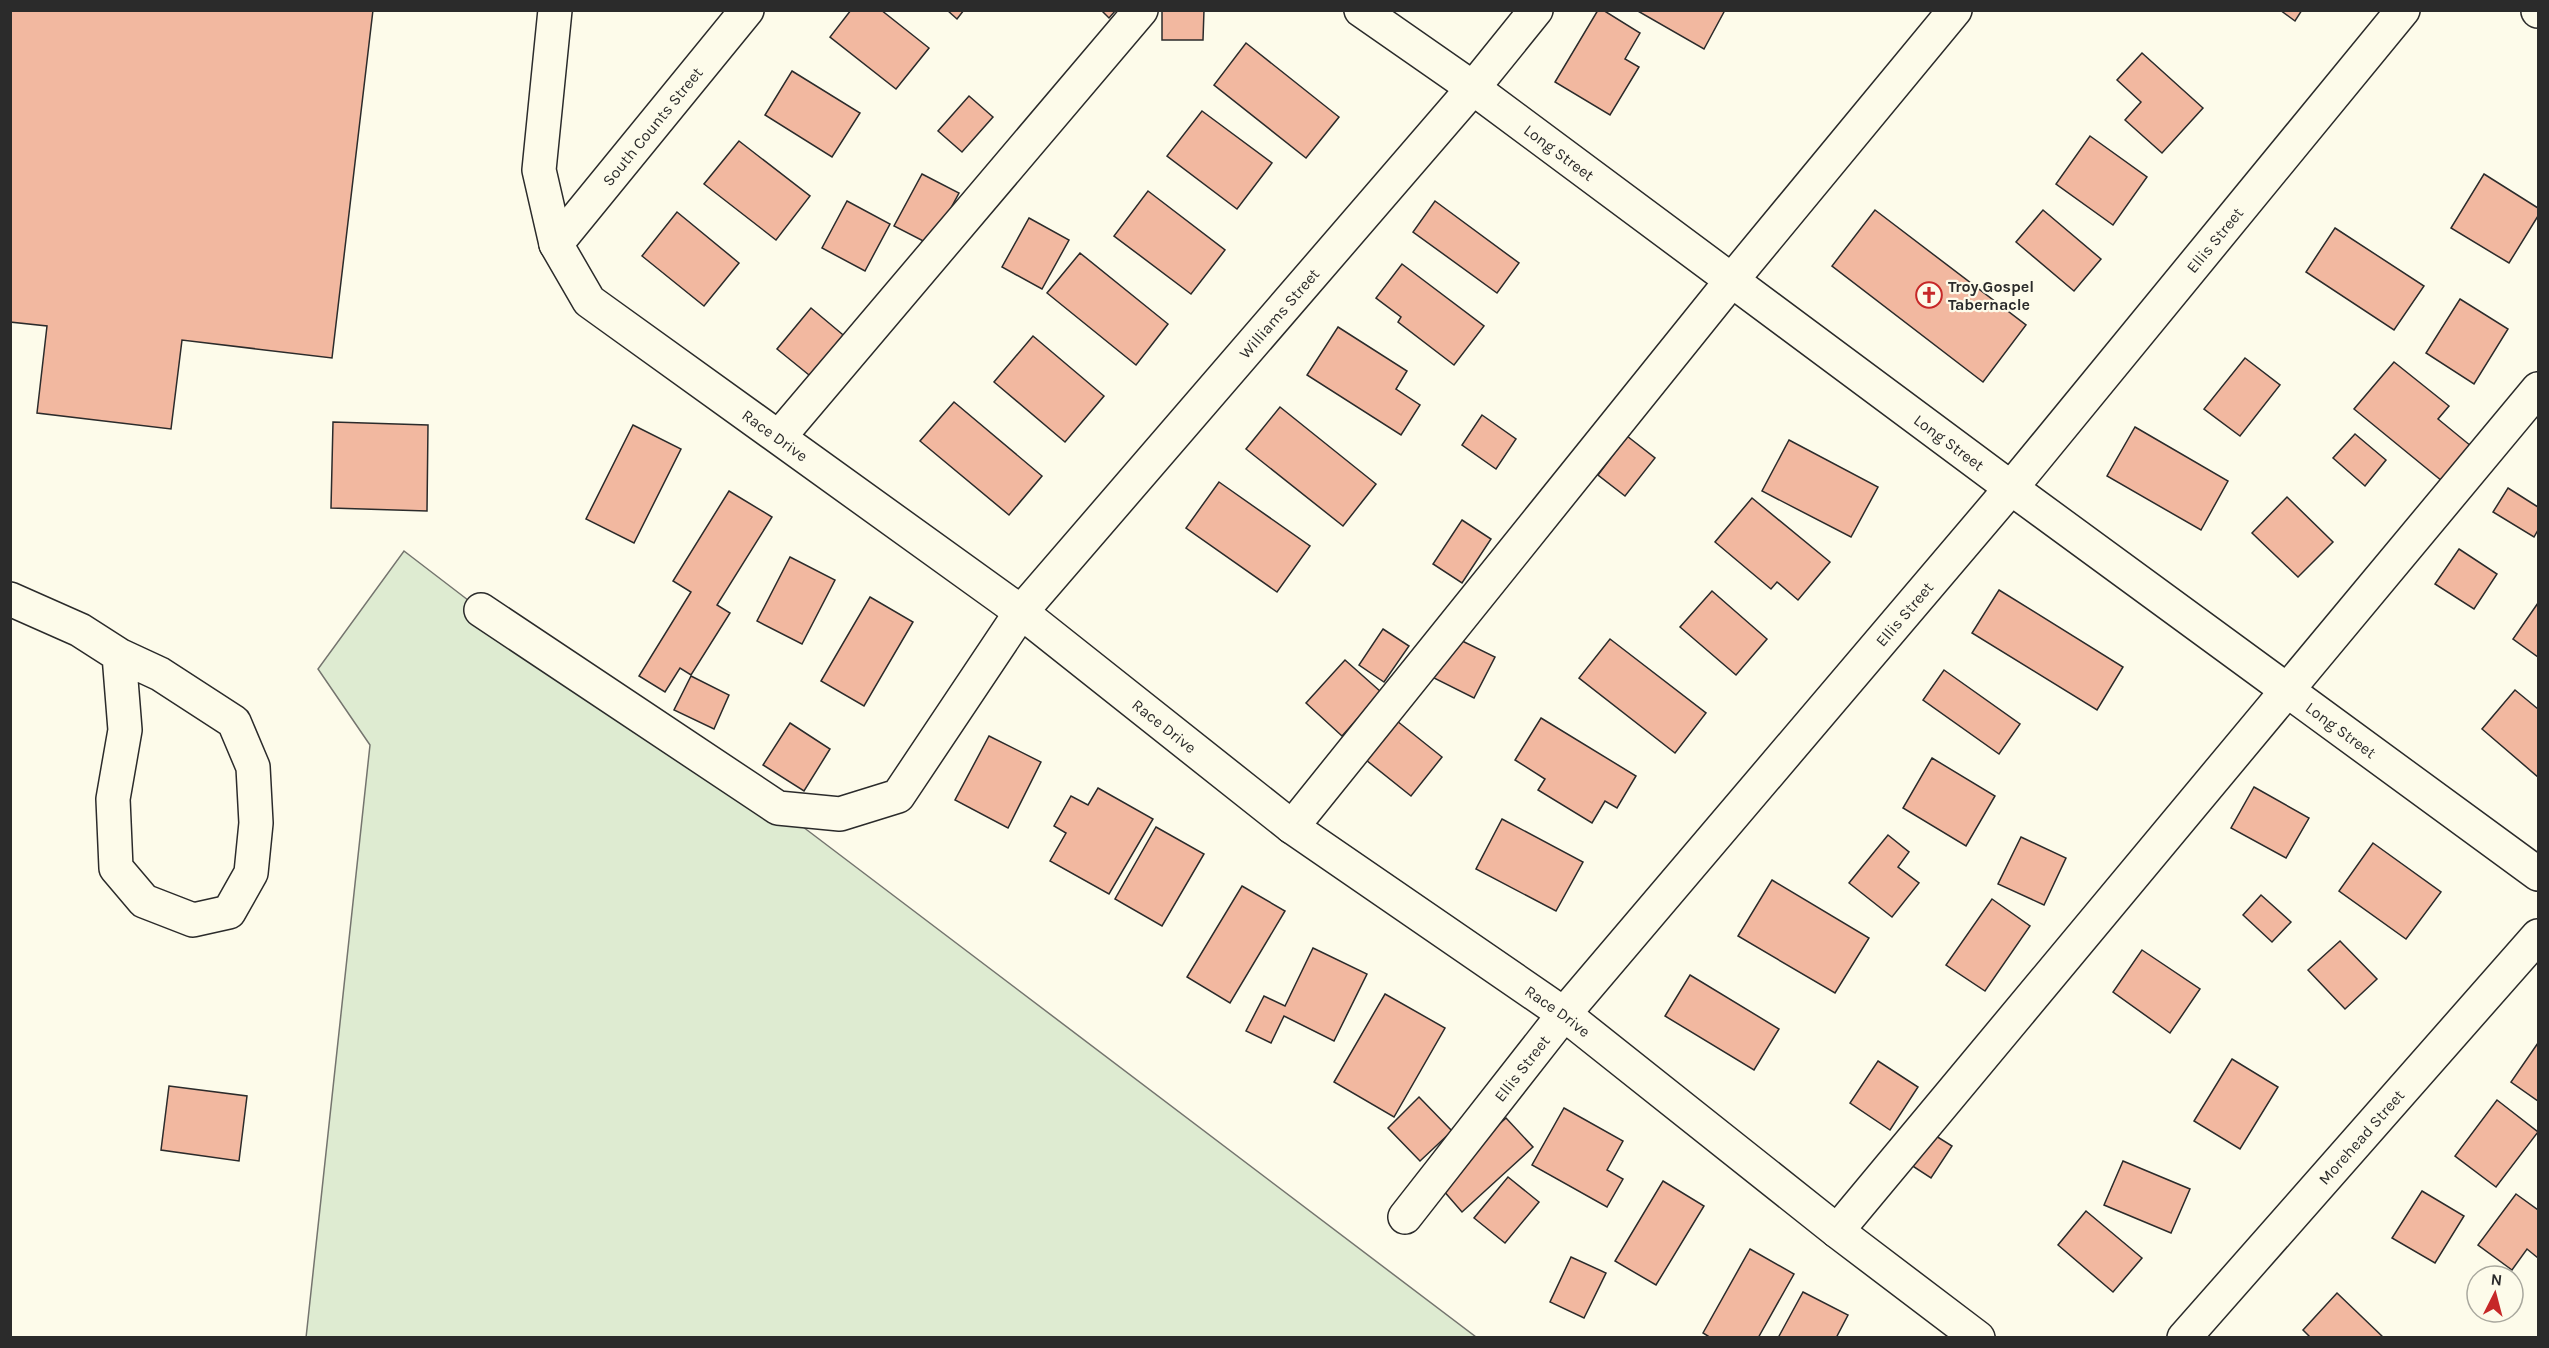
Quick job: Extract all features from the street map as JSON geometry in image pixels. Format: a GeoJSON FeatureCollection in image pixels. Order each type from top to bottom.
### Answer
{"type":"FeatureCollection","features":[{"type":"Feature","properties":{"kind":"street","name":"Race Drive"},"geometry":{"type":"LineString","coordinates":[[555,10],[540,170],[556,244],[589,300],[1021,612],[1292,827],[1564,1014],[1838,1231],[1978,1338]]}},
{"type":"Feature","properties":{"kind":"street","name":"South Counts Street"},"geometry":{"type":"LineString","coordinates":[[556,244],[747,10]]}},
{"type":"Feature","properties":{"kind":"street"},"geometry":{"type":"LineString","coordinates":[[779,437],[1141,10]]}},
{"type":"Feature","properties":{"kind":"street","name":"Long Street"},"geometry":{"type":"LineString","coordinates":[[1362,10],[1473,88],[2011,488],[2538,874]]}},
{"type":"Feature","properties":{"kind":"street","name":"Williams Street"},"geometry":{"type":"LineString","coordinates":[[481,609],[778,808],[840,814],[897,796],[1021,612],[1473,88],[1536,10]]}},
{"type":"Feature","properties":{"kind":"street"},"geometry":{"type":"LineString","coordinates":[[1292,827],[1732,280],[1955,10]]}},
{"type":"Feature","properties":{"kind":"street","name":"Ellis Street"},"geometry":{"type":"LineString","coordinates":[[1405,1217],[1564,1014],[2011,488],[2403,10]]}},
{"type":"Feature","properties":{"kind":"street"},"geometry":{"type":"LineString","coordinates":[[1838,1231],[2538,389]]}},
{"type":"Feature","properties":{"kind":"street"},"geometry":{"type":"LineString","coordinates":[[10,599],[80,630],[119,655],[160,674],[234,722],[253,767],[256,824],[251,873],[229,912],[193,920],[144,901],[116,868],[113,799],[125,730],[119,655]]}},
{"type":"Feature","properties":{"kind":"street","name":"Morehead Street"},"geometry":{"type":"LineString","coordinates":[[2184,1338],[2538,936]]}},
{"type":"Feature","properties":{"kind":"green space"},"geometry":{"type":"Polygon","coordinates":[[[404,551],[481,610],[778,808],[1476,1337],[306,1338],[370,745],[318,669],[404,551]]]}},
{"type":"Feature","properties":{"kind":"building"},"geometry":{"type":"Polygon","coordinates":[[[10,10],[373,10],[332,358],[182,340],[171,429],[37,413],[47,326],[10,322],[10,10]]]}},
{"type":"Feature","properties":{"kind":"building"},"geometry":{"type":"Polygon","coordinates":[[[851,10],[881,10],[929,48],[896,89],[830,37],[851,10]]]}},
{"type":"Feature","properties":{"kind":"building"},"geometry":{"type":"Polygon","coordinates":[[[947,10],[964,10],[957,19],[947,10]]]}},
{"type":"Feature","properties":{"kind":"building"},"geometry":{"type":"Polygon","coordinates":[[[1101,10],[1116,10],[1109,18],[1101,10]]]}},
{"type":"Feature","properties":{"kind":"building"},"geometry":{"type":"Polygon","coordinates":[[[1162,10],[1204,10],[1203,40],[1162,40],[1162,10]]]}},
{"type":"Feature","properties":{"kind":"building"},"geometry":{"type":"Polygon","coordinates":[[[1598,10],[1603,10],[1640,33],[1625,59],[1639,67],[1610,115],[1555,82],[1598,10]]]}},
{"type":"Feature","properties":{"kind":"building"},"geometry":{"type":"Polygon","coordinates":[[[1636,10],[1725,10],[1704,49],[1636,10]]]}},
{"type":"Feature","properties":{"kind":"building"},"geometry":{"type":"Polygon","coordinates":[[[2280,10],[2302,10],[2295,21],[2280,10]]]}},
{"type":"Feature","properties":{"kind":"building"},"geometry":{"type":"Polygon","coordinates":[[[1246,43],[1339,117],[1306,158],[1214,85],[1246,43]]]}},
{"type":"Feature","properties":{"kind":"building"},"geometry":{"type":"Polygon","coordinates":[[[2142,53],[2203,108],[2162,153],[2125,120],[2141,102],[2117,80],[2142,53]]]}},
{"type":"Feature","properties":{"kind":"building"},"geometry":{"type":"Polygon","coordinates":[[[792,71],[860,113],[832,157],[765,115],[792,71]]]}},
{"type":"Feature","properties":{"kind":"building"},"geometry":{"type":"Polygon","coordinates":[[[969,96],[993,117],[962,152],[938,131],[969,96]]]}},
{"type":"Feature","properties":{"kind":"building"},"geometry":{"type":"Polygon","coordinates":[[[1202,111],[1272,163],[1237,209],[1167,156],[1202,111]]]}},
{"type":"Feature","properties":{"kind":"building"},"geometry":{"type":"Polygon","coordinates":[[[2090,136],[2147,177],[2113,225],[2056,184],[2090,136]]]}},
{"type":"Feature","properties":{"kind":"building"},"geometry":{"type":"Polygon","coordinates":[[[739,141],[810,196],[776,240],[704,184],[739,141]]]}},
{"type":"Feature","properties":{"kind":"building"},"geometry":{"type":"Polygon","coordinates":[[[922,174],[959,193],[931,245],[894,226],[922,174]]]}},
{"type":"Feature","properties":{"kind":"building"},"geometry":{"type":"Polygon","coordinates":[[[2484,174],[2538,208],[2538,216],[2509,263],[2451,228],[2484,174]]]}},
{"type":"Feature","properties":{"kind":"building"},"geometry":{"type":"Polygon","coordinates":[[[1148,191],[1225,250],[1191,294],[1114,236],[1148,191]]]}},
{"type":"Feature","properties":{"kind":"building"},"geometry":{"type":"Polygon","coordinates":[[[847,201],[890,224],[865,271],[822,248],[847,201]]]}},
{"type":"Feature","properties":{"kind":"building"},"geometry":{"type":"Polygon","coordinates":[[[1435,201],[1519,263],[1497,293],[1413,232],[1435,201]]]}},
{"type":"Feature","properties":{"kind":"building","name":"Troy Gospel Tabernacle"},"geometry":{"type":"Polygon","coordinates":[[[1875,210],[2026,325],[1983,382],[1832,266],[1875,210]]]}},
{"type":"Feature","properties":{"kind":"building"},"geometry":{"type":"Polygon","coordinates":[[[2043,210],[2101,259],[2074,291],[2016,242],[2043,210]]]}},
{"type":"Feature","properties":{"kind":"building"},"geometry":{"type":"Polygon","coordinates":[[[677,212],[739,263],[704,306],[642,256],[677,212]]]}},
{"type":"Feature","properties":{"kind":"building"},"geometry":{"type":"Polygon","coordinates":[[[1029,218],[1069,240],[1042,289],[1002,267],[1029,218]]]}},
{"type":"Feature","properties":{"kind":"building"},"geometry":{"type":"Polygon","coordinates":[[[2335,228],[2424,286],[2394,330],[2306,272],[2335,228]]]}},
{"type":"Feature","properties":{"kind":"building"},"geometry":{"type":"Polygon","coordinates":[[[1080,253],[1168,324],[1136,365],[1047,293],[1080,253]]]}},
{"type":"Feature","properties":{"kind":"building"},"geometry":{"type":"Polygon","coordinates":[[[1402,264],[1484,326],[1454,365],[1398,322],[1401,317],[1376,298],[1402,264]]]}},
{"type":"Feature","properties":{"kind":"building"},"geometry":{"type":"Polygon","coordinates":[[[2460,299],[2508,329],[2474,384],[2426,353],[2460,299]]]}},
{"type":"Feature","properties":{"kind":"building"},"geometry":{"type":"Polygon","coordinates":[[[811,308],[848,339],[814,379],[777,349],[811,308]]]}},
{"type":"Feature","properties":{"kind":"building"},"geometry":{"type":"Polygon","coordinates":[[[1338,327],[1407,371],[1396,389],[1420,405],[1401,435],[1307,375],[1338,327]]]}},
{"type":"Feature","properties":{"kind":"building"},"geometry":{"type":"Polygon","coordinates":[[[1033,336],[1104,396],[1065,442],[994,382],[1033,336]]]}},
{"type":"Feature","properties":{"kind":"building"},"geometry":{"type":"Polygon","coordinates":[[[2245,358],[2280,385],[2240,436],[2204,409],[2245,358]]]}},
{"type":"Feature","properties":{"kind":"building"},"geometry":{"type":"Polygon","coordinates":[[[2394,362],[2449,406],[2438,419],[2471,446],[2442,481],[2354,409],[2394,362]]]}},
{"type":"Feature","properties":{"kind":"building"},"geometry":{"type":"Polygon","coordinates":[[[954,402],[1042,476],[1009,515],[920,441],[954,402]]]}},
{"type":"Feature","properties":{"kind":"building"},"geometry":{"type":"Polygon","coordinates":[[[1280,407],[1376,484],[1343,526],[1246,449],[1280,407]]]}},
{"type":"Feature","properties":{"kind":"building"},"geometry":{"type":"Polygon","coordinates":[[[1482,415],[1516,439],[1496,469],[1462,445],[1482,415]]]}},
{"type":"Feature","properties":{"kind":"building"},"geometry":{"type":"Polygon","coordinates":[[[333,422],[428,425],[427,511],[331,508],[333,422]]]}},
{"type":"Feature","properties":{"kind":"building"},"geometry":{"type":"Polygon","coordinates":[[[633,425],[681,449],[634,543],[586,519],[633,425]]]}},
{"type":"Feature","properties":{"kind":"building"},"geometry":{"type":"Polygon","coordinates":[[[2135,427],[2228,481],[2201,530],[2107,476],[2135,427]]]}},
{"type":"Feature","properties":{"kind":"building"},"geometry":{"type":"Polygon","coordinates":[[[2355,434],[2386,460],[2365,486],[2333,458],[2355,434]]]}},
{"type":"Feature","properties":{"kind":"building"},"geometry":{"type":"Polygon","coordinates":[[[1627,436],[1655,458],[1625,496],[1598,475],[1627,436]]]}},
{"type":"Feature","properties":{"kind":"building"},"geometry":{"type":"Polygon","coordinates":[[[1789,440],[1878,487],[1851,537],[1762,491],[1789,440]]]}},
{"type":"Feature","properties":{"kind":"building"},"geometry":{"type":"Polygon","coordinates":[[[1219,482],[1310,546],[1277,592],[1186,528],[1219,482]]]}},
{"type":"Feature","properties":{"kind":"building"},"geometry":{"type":"Polygon","coordinates":[[[2508,488],[2538,507],[2538,530],[2534,537],[2493,512],[2508,488]]]}},
{"type":"Feature","properties":{"kind":"building"},"geometry":{"type":"Polygon","coordinates":[[[729,491],[772,517],[717,605],[730,613],[691,675],[680,668],[665,692],[639,676],[691,592],[673,581],[729,491]]]}},
{"type":"Feature","properties":{"kind":"building"},"geometry":{"type":"Polygon","coordinates":[[[2287,497],[2333,542],[2298,577],[2252,533],[2287,497]]]}},
{"type":"Feature","properties":{"kind":"building"},"geometry":{"type":"Polygon","coordinates":[[[1752,498],[1830,562],[1798,600],[1777,582],[1771,589],[1715,542],[1752,498]]]}},
{"type":"Feature","properties":{"kind":"building"},"geometry":{"type":"Polygon","coordinates":[[[1462,520],[1491,539],[1462,583],[1433,564],[1462,520]]]}},
{"type":"Feature","properties":{"kind":"building"},"geometry":{"type":"Polygon","coordinates":[[[2459,549],[2497,574],[2474,609],[2435,584],[2459,549]]]}},
{"type":"Feature","properties":{"kind":"building"},"geometry":{"type":"Polygon","coordinates":[[[790,557],[835,580],[802,644],[757,621],[790,557]]]}},
{"type":"Feature","properties":{"kind":"building"},"geometry":{"type":"Polygon","coordinates":[[[1999,590],[2123,667],[2097,710],[1972,633],[1999,590]]]}},
{"type":"Feature","properties":{"kind":"building"},"geometry":{"type":"Polygon","coordinates":[[[1712,591],[1767,639],[1736,675],[1680,627],[1712,591]]]}},
{"type":"Feature","properties":{"kind":"building"},"geometry":{"type":"Polygon","coordinates":[[[870,597],[913,622],[864,706],[821,681],[870,597]]]}},
{"type":"Feature","properties":{"kind":"building"},"geometry":{"type":"Polygon","coordinates":[[[2538,603],[2538,657],[2513,639],[2538,603]]]}},
{"type":"Feature","properties":{"kind":"building"},"geometry":{"type":"Polygon","coordinates":[[[1383,629],[1409,646],[1384,682],[1359,665],[1383,629]]]}},
{"type":"Feature","properties":{"kind":"building"},"geometry":{"type":"Polygon","coordinates":[[[1448,634],[1495,657],[1474,698],[1428,675],[1448,634]]]}},
{"type":"Feature","properties":{"kind":"building"},"geometry":{"type":"Polygon","coordinates":[[[1610,639],[1706,713],[1675,753],[1579,678],[1610,639]]]}},
{"type":"Feature","properties":{"kind":"building"},"geometry":{"type":"Polygon","coordinates":[[[1345,660],[1381,692],[1342,736],[1306,703],[1345,660]]]}},
{"type":"Feature","properties":{"kind":"building"},"geometry":{"type":"Polygon","coordinates":[[[1944,670],[2020,724],[1999,754],[1923,700],[1944,670]]]}},
{"type":"Feature","properties":{"kind":"building"},"geometry":{"type":"Polygon","coordinates":[[[691,676],[729,695],[714,729],[674,710],[691,676]]]}},
{"type":"Feature","properties":{"kind":"building"},"geometry":{"type":"Polygon","coordinates":[[[2515,690],[2538,709],[2538,777],[2482,729],[2515,690]]]}},
{"type":"Feature","properties":{"kind":"building"},"geometry":{"type":"Polygon","coordinates":[[[1541,718],[1636,776],[1617,808],[1605,801],[1592,823],[1538,790],[1545,779],[1515,760],[1541,718]]]}},
{"type":"Feature","properties":{"kind":"building"},"geometry":{"type":"Polygon","coordinates":[[[1397,721],[1442,757],[1411,796],[1366,760],[1397,721]]]}},
{"type":"Feature","properties":{"kind":"building"},"geometry":{"type":"Polygon","coordinates":[[[790,723],[830,749],[804,791],[763,765],[790,723]]]}},
{"type":"Feature","properties":{"kind":"building"},"geometry":{"type":"Polygon","coordinates":[[[989,736],[1041,762],[1008,828],[955,800],[989,736]]]}},
{"type":"Feature","properties":{"kind":"building"},"geometry":{"type":"Polygon","coordinates":[[[1932,758],[1995,796],[1966,846],[1903,808],[1932,758]]]}},
{"type":"Feature","properties":{"kind":"building"},"geometry":{"type":"Polygon","coordinates":[[[2254,787],[2309,818],[2286,858],[2231,828],[2254,787]]]}},
{"type":"Feature","properties":{"kind":"building"},"geometry":{"type":"Polygon","coordinates":[[[1098,788],[1153,819],[1109,894],[1050,861],[1066,833],[1054,826],[1071,796],[1088,805],[1098,788]]]}},
{"type":"Feature","properties":{"kind":"building"},"geometry":{"type":"Polygon","coordinates":[[[1502,819],[1583,862],[1556,911],[1476,869],[1502,819]]]}},
{"type":"Feature","properties":{"kind":"building"},"geometry":{"type":"Polygon","coordinates":[[[1156,827],[1204,854],[1162,926],[1115,899],[1156,827]]]}},
{"type":"Feature","properties":{"kind":"building"},"geometry":{"type":"Polygon","coordinates":[[[1888,835],[1909,852],[1898,867],[1919,883],[1892,917],[1849,883],[1888,835]]]}},
{"type":"Feature","properties":{"kind":"building"},"geometry":{"type":"Polygon","coordinates":[[[2021,837],[2066,858],[2044,905],[1998,884],[2021,837]]]}},
{"type":"Feature","properties":{"kind":"building"},"geometry":{"type":"Polygon","coordinates":[[[2373,843],[2441,892],[2406,939],[2339,891],[2373,843]]]}},
{"type":"Feature","properties":{"kind":"building"},"geometry":{"type":"Polygon","coordinates":[[[1772,880],[1869,938],[1835,993],[1738,936],[1772,880]]]}},
{"type":"Feature","properties":{"kind":"building"},"geometry":{"type":"Polygon","coordinates":[[[1242,886],[1285,911],[1230,1003],[1187,977],[1242,886]]]}},
{"type":"Feature","properties":{"kind":"building"},"geometry":{"type":"Polygon","coordinates":[[[2261,895],[2291,922],[2272,942],[2243,915],[2261,895]]]}},
{"type":"Feature","properties":{"kind":"building"},"geometry":{"type":"Polygon","coordinates":[[[1992,899],[2030,926],[1985,991],[1946,965],[1992,899]]]}},
{"type":"Feature","properties":{"kind":"building"},"geometry":{"type":"Polygon","coordinates":[[[2340,941],[2377,979],[2345,1009],[2308,970],[2340,941]]]}},
{"type":"Feature","properties":{"kind":"building"},"geometry":{"type":"Polygon","coordinates":[[[1313,948],[1367,974],[1334,1041],[1284,1016],[1271,1043],[1246,1031],[1264,996],[1285,1006],[1313,948]]]}},
{"type":"Feature","properties":{"kind":"building"},"geometry":{"type":"Polygon","coordinates":[[[2142,950],[2200,989],[2170,1033],[2113,992],[2142,950]]]}},
{"type":"Feature","properties":{"kind":"building"},"geometry":{"type":"Polygon","coordinates":[[[1690,975],[1779,1029],[1754,1070],[1665,1016],[1690,975]]]}},
{"type":"Feature","properties":{"kind":"building"},"geometry":{"type":"Polygon","coordinates":[[[1385,994],[1445,1028],[1394,1117],[1334,1082],[1385,994]]]}},
{"type":"Feature","properties":{"kind":"building"},"geometry":{"type":"Polygon","coordinates":[[[2538,1043],[2538,1101],[2511,1082],[2538,1043]]]}},
{"type":"Feature","properties":{"kind":"building"},"geometry":{"type":"Polygon","coordinates":[[[2232,1059],[2278,1087],[2240,1149],[2194,1121],[2232,1059]]]}},
{"type":"Feature","properties":{"kind":"building"},"geometry":{"type":"Polygon","coordinates":[[[1878,1061],[1918,1087],[1890,1130],[1850,1103],[1878,1061]]]}},
{"type":"Feature","properties":{"kind":"building"},"geometry":{"type":"Polygon","coordinates":[[[169,1086],[247,1096],[239,1161],[161,1150],[169,1086]]]}},
{"type":"Feature","properties":{"kind":"building"},"geometry":{"type":"Polygon","coordinates":[[[1419,1097],[1452,1131],[1420,1161],[1388,1128],[1419,1097]]]}},
{"type":"Feature","properties":{"kind":"building"},"geometry":{"type":"Polygon","coordinates":[[[2497,1100],[2538,1132],[2496,1187],[2455,1156],[2497,1100]]]}},
{"type":"Feature","properties":{"kind":"building"},"geometry":{"type":"Polygon","coordinates":[[[1564,1108],[1623,1141],[1607,1170],[1623,1179],[1607,1207],[1532,1165],[1564,1108]]]}},
{"type":"Feature","properties":{"kind":"building"},"geometry":{"type":"Polygon","coordinates":[[[1506,1118],[1533,1147],[1462,1212],[1436,1182],[1506,1118]]]}},
{"type":"Feature","properties":{"kind":"building"},"geometry":{"type":"Polygon","coordinates":[[[1928,1131],[1952,1146],[1931,1178],[1908,1163],[1928,1131]]]}},
{"type":"Feature","properties":{"kind":"building"},"geometry":{"type":"Polygon","coordinates":[[[2123,1161],[2190,1189],[2171,1233],[2104,1205],[2123,1161]]]}},
{"type":"Feature","properties":{"kind":"building"},"geometry":{"type":"Polygon","coordinates":[[[1508,1177],[1539,1202],[1505,1243],[1474,1218],[1508,1177]]]}},
{"type":"Feature","properties":{"kind":"building"},"geometry":{"type":"Polygon","coordinates":[[[1663,1181],[1704,1206],[1656,1285],[1615,1261],[1663,1181]]]}},
{"type":"Feature","properties":{"kind":"building"},"geometry":{"type":"Polygon","coordinates":[[[2422,1191],[2464,1216],[2435,1263],[2392,1238],[2422,1191]]]}},
{"type":"Feature","properties":{"kind":"building"},"geometry":{"type":"Polygon","coordinates":[[[2516,1194],[2538,1210],[2538,1258],[2527,1249],[2516,1264],[2504,1264],[2478,1245],[2516,1194]]]}},
{"type":"Feature","properties":{"kind":"building"},"geometry":{"type":"Polygon","coordinates":[[[2086,1211],[2142,1258],[2113,1292],[2058,1245],[2086,1211]]]}},
{"type":"Feature","properties":{"kind":"building"},"geometry":{"type":"Polygon","coordinates":[[[1750,1249],[1794,1274],[1758,1338],[1711,1338],[1703,1333],[1750,1249]]]}},
{"type":"Feature","properties":{"kind":"building"},"geometry":{"type":"Polygon","coordinates":[[[1571,1257],[1606,1273],[1584,1318],[1550,1302],[1571,1257]]]}},
{"type":"Feature","properties":{"kind":"building"},"geometry":{"type":"Polygon","coordinates":[[[1803,1292],[1848,1315],[1836,1338],[1778,1338],[1803,1292]]]}},
{"type":"Feature","properties":{"kind":"building"},"geometry":{"type":"Polygon","coordinates":[[[2337,1293],[2384,1338],[2311,1338],[2303,1330],[2337,1293]]]}},
{"type":"Feature","properties":{"kind":"place","name":"Troy Gospel Tabernacle"},"geometry":{"type":"Point","coordinates":[1929,295]}}]}
